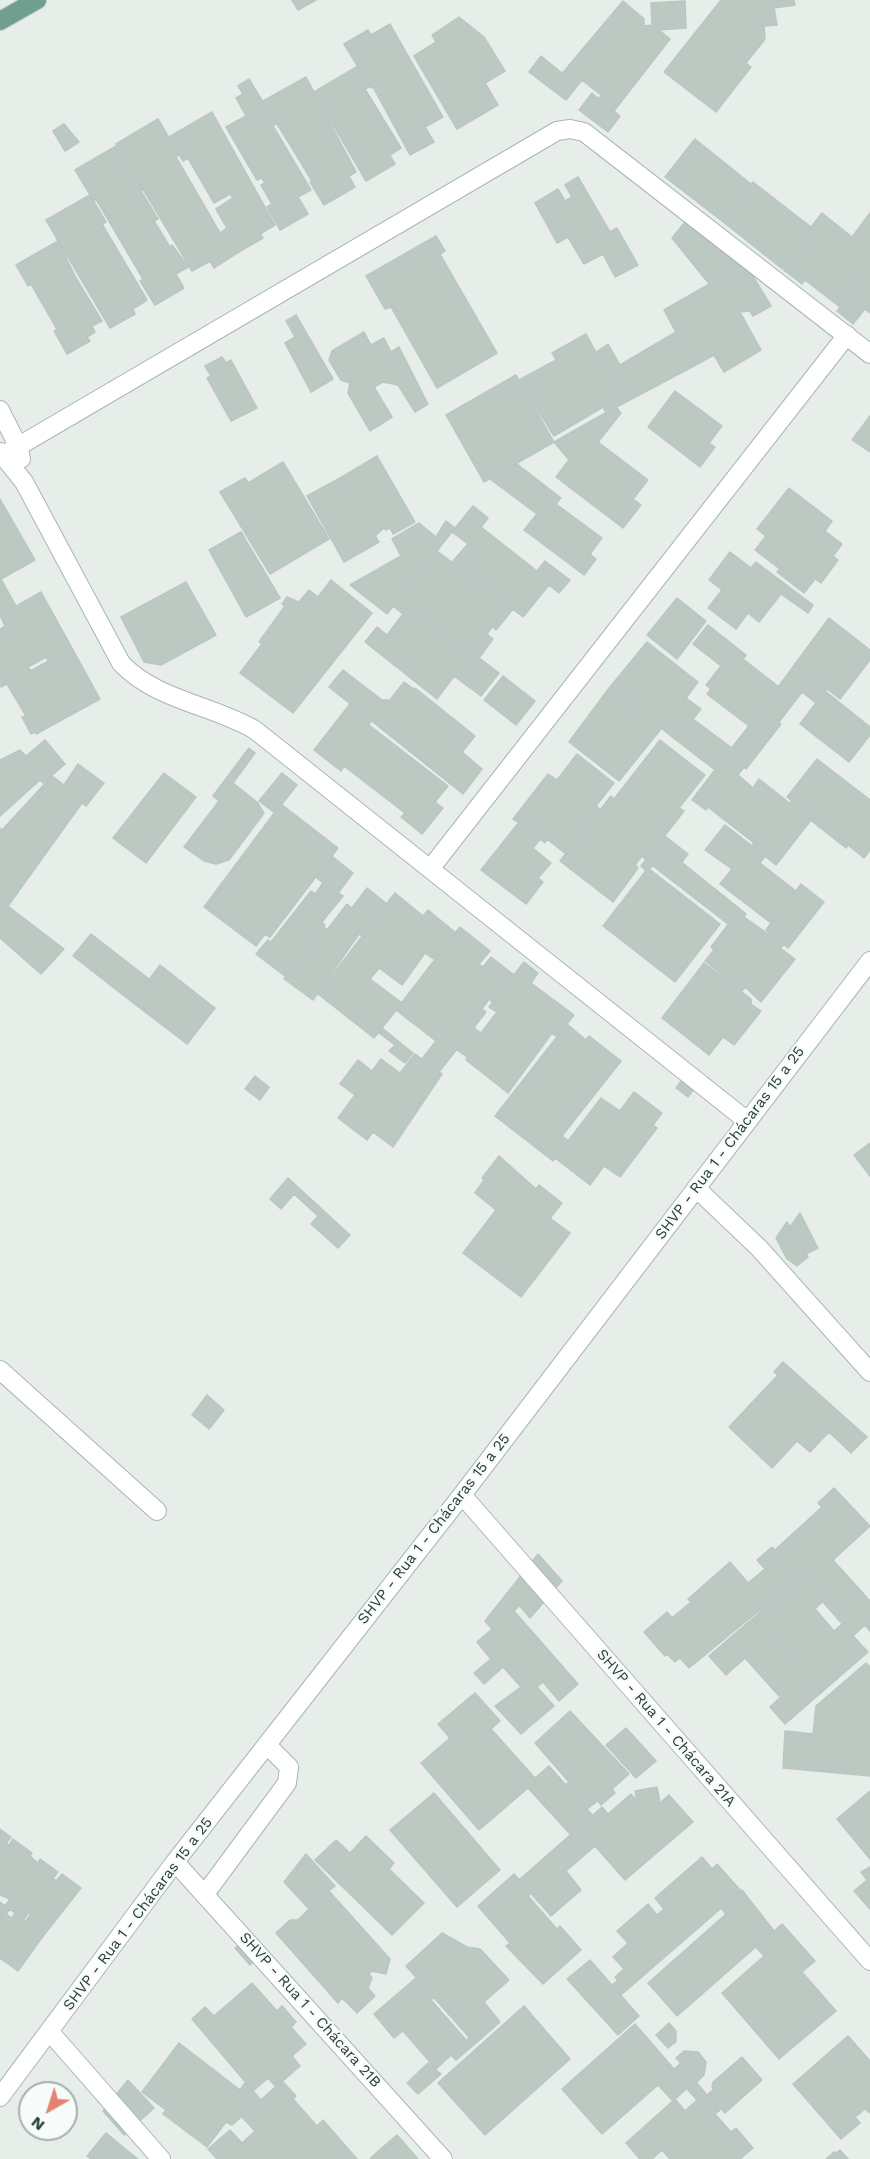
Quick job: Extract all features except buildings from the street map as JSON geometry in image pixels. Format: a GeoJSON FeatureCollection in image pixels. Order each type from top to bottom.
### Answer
{"type":"FeatureCollection","features":[{"type":"Feature","properties":{"kind":"main road"},"geometry":{"type":"LineString","coordinates":[[0,21],[37,0]]}},
{"type":"Feature","properties":{"kind":"street"},"geometry":{"type":"LineString","coordinates":[[746,1120],[255,730],[236,718],[147,684],[129,671],[121,663],[24,482],[1,455],[19,447],[557,131],[570,129],[584,132],[870,354]]}},
{"type":"Feature","properties":{"kind":"street"},"geometry":{"type":"LineString","coordinates":[[430,869],[847,335]]}},
{"type":"Feature","properties":{"kind":"street"},"geometry":{"type":"LineString","coordinates":[[0,410],[19,447],[24,482]]}},
{"type":"Feature","properties":{"kind":"street","name":"SHVP - Rua 1 - Chácaras 15 a 25"},"geometry":{"type":"LineString","coordinates":[[0,2097],[175,1862],[462,1494],[746,1120],[870,962]]}},
{"type":"Feature","properties":{"kind":"street"},"geometry":{"type":"LineString","coordinates":[[696,1188],[759,1248],[870,1372]]}},
{"type":"Feature","properties":{"kind":"street"},"geometry":{"type":"LineString","coordinates":[[0,1370],[157,1511]]}},
{"type":"Feature","properties":{"kind":"street","name":"SHVP - Rua 1 - Chácara 21A"},"geometry":{"type":"LineString","coordinates":[[462,1494],[870,1961]]}},
{"type":"Feature","properties":{"kind":"street"},"geometry":{"type":"LineString","coordinates":[[205,1894],[287,1783],[289,1767],[267,1745]]}},
{"type":"Feature","properties":{"kind":"street","name":"SHVP - Rua 1 - Chácara 21B"},"geometry":{"type":"LineString","coordinates":[[175,1862],[443,2159]]}},
{"type":"Feature","properties":{"kind":"street"},"geometry":{"type":"LineString","coordinates":[[49,2031],[161,2159]]}}]}
